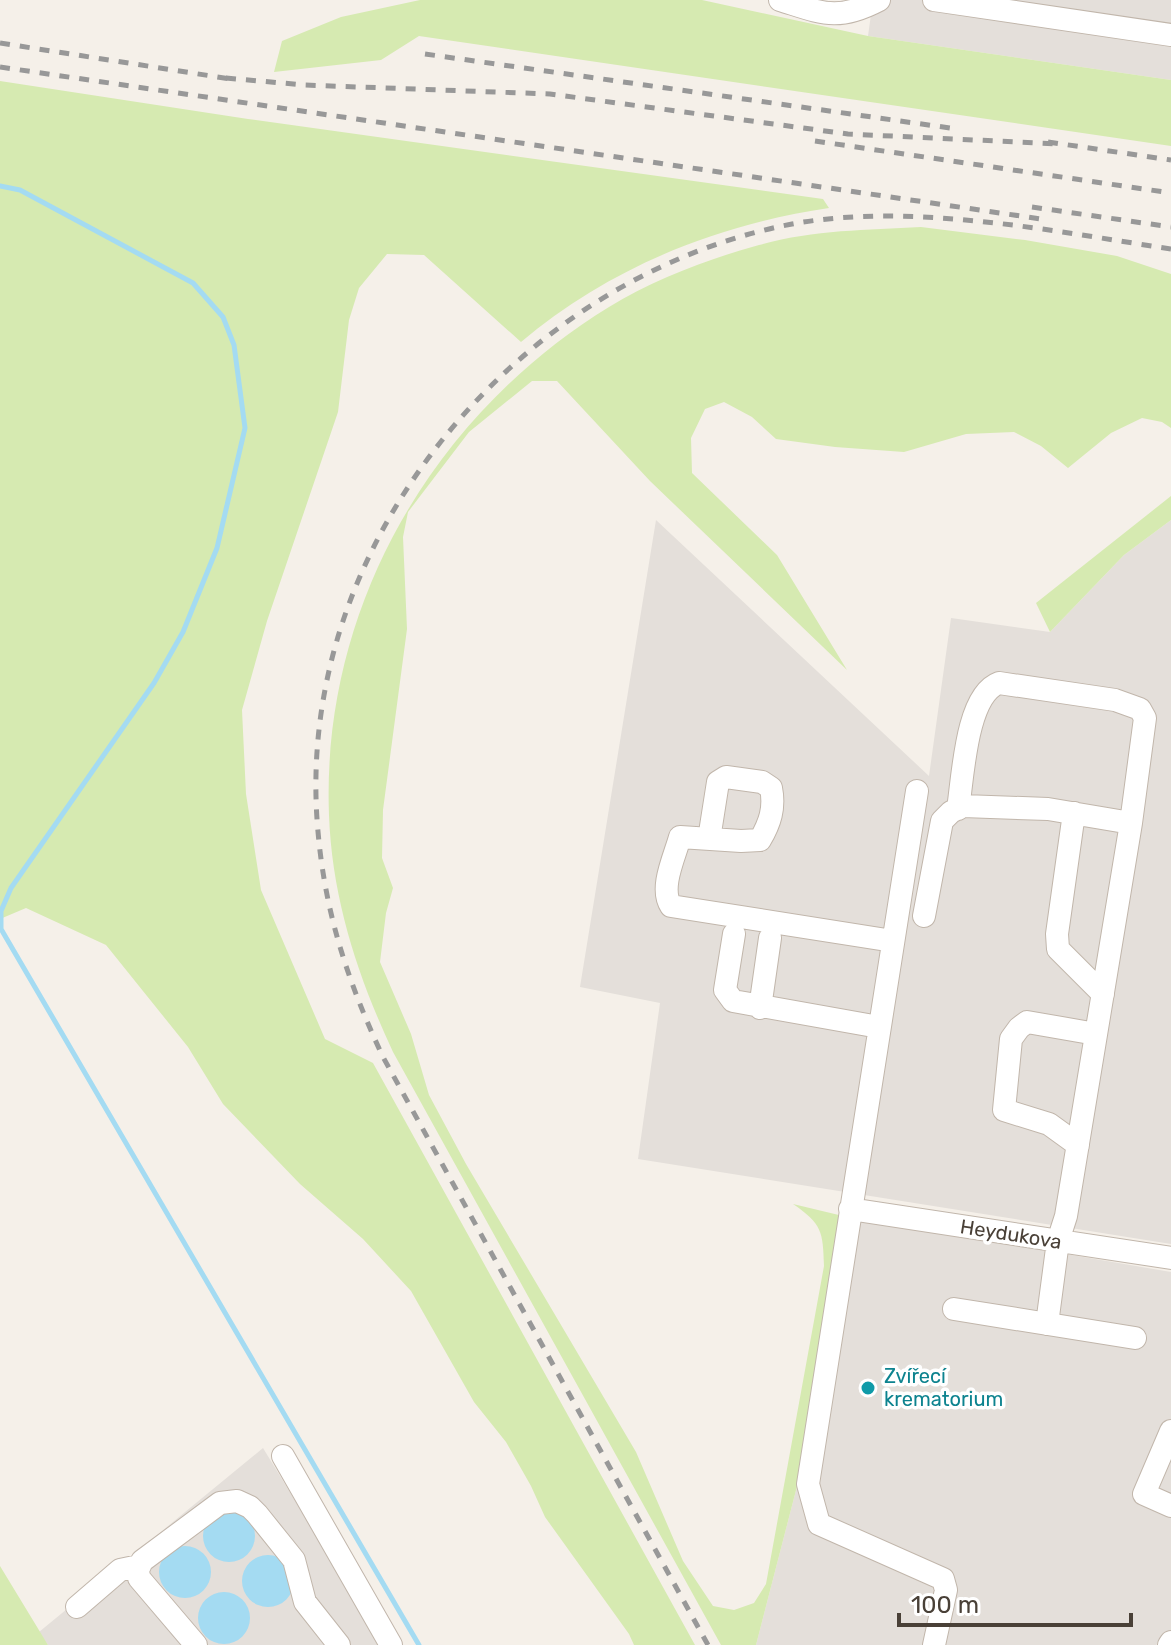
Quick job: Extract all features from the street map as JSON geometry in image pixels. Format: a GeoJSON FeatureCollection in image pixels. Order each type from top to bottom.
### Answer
{"type":"FeatureCollection","features":[{"type":"Feature","properties":{"kind":"street"},"geometry":{"type":"LineString","coordinates":[[780,0],[833,16],[861,9],[879,0]]}},
{"type":"Feature","properties":{"kind":"street"},"geometry":{"type":"LineString","coordinates":[[934,0],[1171,35]]}},
{"type":"Feature","properties":{"kind":"street"},"geometry":{"type":"LineString","coordinates":[[958,809],[974,714],[981,697],[991,686],[999,683],[1115,700],[1140,709],[1145,718],[1131,823],[1066,1216],[1058,1241],[1047,1324]]}},
{"type":"Feature","properties":{"kind":"street"},"geometry":{"type":"LineString","coordinates":[[917,791],[808,1484],[819,1524],[943,1579],[946,1590],[934,1645]]}},
{"type":"Feature","properties":{"kind":"street"},"geometry":{"type":"LineString","coordinates":[[924,916],[942,821],[963,806],[1048,809],[1131,823]]}},
{"type":"Feature","properties":{"kind":"street"},"geometry":{"type":"LineString","coordinates":[[1074,813],[1057,934],[1058,949],[1103,994]]}},
{"type":"Feature","properties":{"kind":"street"},"geometry":{"type":"LineString","coordinates":[[709,839],[680,837],[667,885],[666,898],[671,906],[893,941]]}},
{"type":"Feature","properties":{"kind":"street"},"geometry":{"type":"LineString","coordinates":[[734,934],[725,990],[733,1001],[879,1027]]}},
{"type":"Feature","properties":{"kind":"street"},"geometry":{"type":"LineString","coordinates":[[760,1008],[770,938]]}},
{"type":"Feature","properties":{"kind":"street"},"geometry":{"type":"LineString","coordinates":[[1078,1145],[1049,1124],[1004,1110],[1011,1039],[1027,1022],[1096,1034]]}},
{"type":"Feature","properties":{"kind":"street","name":"Heydukova"},"geometry":{"type":"LineString","coordinates":[[850,1209],[1171,1258]]}},
{"type":"Feature","properties":{"kind":"street"},"geometry":{"type":"LineString","coordinates":[[954,1309],[1135,1338]]}},
{"type":"Feature","properties":{"kind":"street"},"geometry":{"type":"LineString","coordinates":[[1171,1431],[1144,1494],[1171,1506]]}},
{"type":"Feature","properties":{"kind":"street"},"geometry":{"type":"LineString","coordinates":[[283,1456],[391,1645]]}},
{"type":"Feature","properties":{"kind":"street"},"geometry":{"type":"LineString","coordinates":[[196,1645],[139,1578],[139,1566],[220,1503],[237,1501],[250,1507],[294,1560],[305,1602],[339,1645]]}},
{"type":"Feature","properties":{"kind":"street"},"geometry":{"type":"LineString","coordinates":[[77,1607],[120,1570],[139,1566]]}},
{"type":"Feature","properties":{"kind":"shaded area"},"geometry":{"type":"Polygon","coordinates":[[[873,0],[1171,0],[1171,80],[868,36],[873,0]]]}},
{"type":"Feature","properties":{"kind":"shaded area"},"geometry":{"type":"Polygon","coordinates":[[[656,520],[929,776],[951,618],[1050,632],[1124,555],[1171,520],[1171,1244],[638,1159],[660,1003],[580,987],[656,520]]]}},
{"type":"Feature","properties":{"kind":"shaded area"},"geometry":{"type":"Polygon","coordinates":[[[843,1216],[1171,1272],[1171,1630],[1156,1645],[756,1645],[802,1467],[843,1216]]]}},
{"type":"Feature","properties":{"kind":"shaded area"},"geometry":{"type":"Polygon","coordinates":[[[263,1448],[383,1645],[48,1645],[39,1632],[263,1448]]]}},
{"type":"Feature","properties":{"kind":"green space"},"geometry":{"type":"Polygon","coordinates":[[[420,0],[702,0],[868,36],[1171,80],[1171,146],[419,36],[381,60],[274,72],[282,41],[341,17],[420,0]]]}},
{"type":"Feature","properties":{"kind":"green space"},"geometry":{"type":"Polygon","coordinates":[[[0,81],[248,119],[823,199],[829,208],[745,226],[665,254],[590,292],[521,342],[424,255],[387,254],[359,288],[349,320],[338,412],[267,621],[242,710],[246,794],[261,890],[325,1039],[373,1063],[695,1645],[634,1645],[545,1517],[506,1442],[474,1402],[411,1291],[363,1239],[300,1184],[223,1104],[188,1047],[106,945],[26,908],[0,919],[0,81]]]}},
{"type":"Feature","properties":{"kind":"green space"},"geometry":{"type":"Polygon","coordinates":[[[921,227],[1117,256],[1171,274],[1171,428],[1162,422],[1142,418],[1111,433],[1068,468],[1041,446],[1014,432],[966,434],[904,452],[835,447],[776,439],[752,417],[724,402],[705,409],[691,438],[692,473],[777,555],[847,670],[650,481],[557,381],[532,381],[469,432],[408,512],[403,537],[407,629],[383,810],[382,858],[393,888],[386,913],[380,962],[411,1034],[429,1095],[466,1164],[636,1452],[683,1561],[713,1606],[734,1610],[754,1603],[766,1584],[824,1266],[819,1229],[810,1217],[793,1204],[843,1216],[802,1467],[756,1645],[721,1645],[380,1024],[349,937],[335,877],[329,815],[332,738],[345,663],[368,591],[400,524],[441,460],[490,403],[546,351],[627,297],[663,279],[721,257],[799,236],[921,227]]]}},
{"type":"Feature","properties":{"kind":"green space"},"geometry":{"type":"Polygon","coordinates":[[[1171,496],[1171,520],[1124,555],[1050,632],[1036,603],[1171,496]]]}},
{"type":"Feature","properties":{"kind":"green space"},"geometry":{"type":"Polygon","coordinates":[[[0,1566],[48,1645],[0,1645],[0,1566]]]}},
{"type":"Feature","properties":{"kind":"water"},"geometry":{"type":"Polygon","coordinates":[[[229,1510],[247,1518],[255,1536],[247,1554],[229,1562],[211,1554],[203,1536],[211,1518],[229,1510]]]}},
{"type":"Feature","properties":{"kind":"water"},"geometry":{"type":"Polygon","coordinates":[[[185,1546],[203,1554],[211,1572],[203,1590],[185,1598],[167,1590],[159,1572],[167,1554],[185,1546]]]}},
{"type":"Feature","properties":{"kind":"water"},"geometry":{"type":"Polygon","coordinates":[[[268,1555],[286,1563],[294,1581],[286,1599],[268,1607],[250,1599],[242,1581],[250,1563],[268,1555]]]}},
{"type":"Feature","properties":{"kind":"water"},"geometry":{"type":"Polygon","coordinates":[[[224,1592],[242,1600],[250,1618],[242,1636],[224,1644],[206,1636],[198,1618],[206,1600],[224,1592]]]}},
{"type":"Feature","properties":{"kind":"waterway"},"geometry":{"type":"LineString","coordinates":[[0,186],[20,190],[193,283],[223,317],[234,345],[245,428],[217,548],[183,632],[154,683],[11,888],[1,911],[1,929],[419,1645]]}},
{"type":"Feature","properties":{"kind":"railway"},"geometry":{"type":"LineString","coordinates":[[0,43],[237,80]]}},
{"type":"Feature","properties":{"kind":"railway"},"geometry":{"type":"LineString","coordinates":[[425,54],[957,129]]}},
{"type":"Feature","properties":{"kind":"railway"},"geometry":{"type":"LineString","coordinates":[[0,67],[1048,220]]}},
{"type":"Feature","properties":{"kind":"railway"},"geometry":{"type":"LineString","coordinates":[[226,78],[304,85],[550,94],[848,134],[1060,144]]}},
{"type":"Feature","properties":{"kind":"railway"},"geometry":{"type":"LineString","coordinates":[[815,141],[1171,193]]}},
{"type":"Feature","properties":{"kind":"railway"},"geometry":{"type":"LineString","coordinates":[[1048,142],[1171,160]]}},
{"type":"Feature","properties":{"kind":"railway"},"geometry":{"type":"LineString","coordinates":[[1032,207],[1171,227]]}},
{"type":"Feature","properties":{"kind":"railway"},"geometry":{"type":"LineString","coordinates":[[708,1645],[383,1057],[347,970],[325,882],[317,819],[321,715],[345,615],[387,521],[446,436],[518,361],[601,299],[693,253],[792,224],[885,216],[933,217],[1030,227],[1171,249]]}},
{"type":"Feature","properties":{"kind":"place","name":"Zvířecí krematorium"},"geometry":{"type":"Point","coordinates":[868,1388]}}]}
